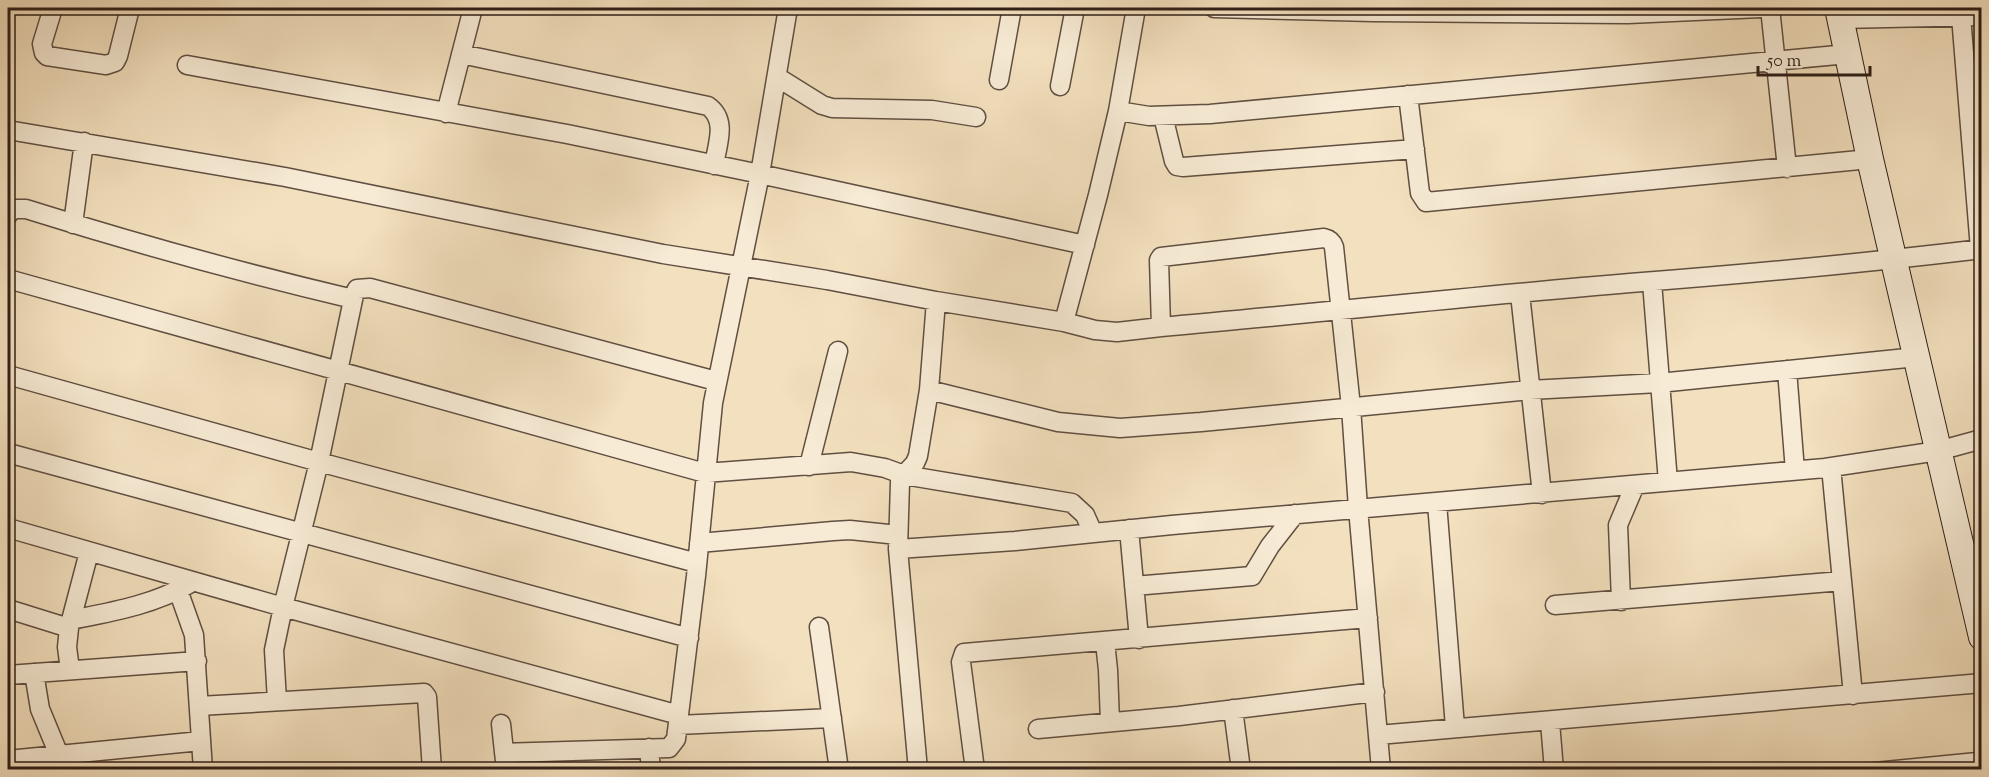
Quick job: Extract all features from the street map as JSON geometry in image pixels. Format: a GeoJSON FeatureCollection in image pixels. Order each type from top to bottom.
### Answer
{"type":"FeatureCollection","features":[{"type":"Feature","properties":{"kind":"street"},"geometry":{"type":"LineString","coordinates":[[52,8],[42,44],[47,56],[111,65],[118,56],[130,8]]}},
{"type":"Feature","properties":{"kind":"street"},"geometry":{"type":"LineString","coordinates":[[446,112],[473,8]]}},
{"type":"Feature","properties":{"kind":"street"},"geometry":{"type":"LineString","coordinates":[[501,724],[505,761],[669,748],[676,739],[717,381],[760,174],[788,8]]}},
{"type":"Feature","properties":{"kind":"street"},"geometry":{"type":"LineString","coordinates":[[999,80],[1012,8]]}},
{"type":"Feature","properties":{"kind":"street"},"geometry":{"type":"LineString","coordinates":[[1060,86],[1076,8]]}},
{"type":"Feature","properties":{"kind":"street"},"geometry":{"type":"LineString","coordinates":[[1064,322],[1118,111],[1136,8]]}},
{"type":"Feature","properties":{"kind":"street"},"geometry":{"type":"LineString","coordinates":[[1214,8],[1373,10],[1754,8]]}},
{"type":"Feature","properties":{"kind":"street"},"geometry":{"type":"LineString","coordinates":[[1770,8],[1787,168]]}},
{"type":"Feature","properties":{"kind":"street"},"geometry":{"type":"LineString","coordinates":[[1982,16],[1954,13],[1839,13],[1870,159],[1982,637]]}},
{"type":"Feature","properties":{"kind":"street"},"geometry":{"type":"LineString","coordinates":[[8,130],[285,177],[663,254],[742,265],[1107,331],[1894,260],[1981,249],[1954,13]]}},
{"type":"Feature","properties":{"kind":"street"},"geometry":{"type":"LineString","coordinates":[[461,54],[708,106],[715,111],[720,126],[714,165]]}},
{"type":"Feature","properties":{"kind":"street"},"geometry":{"type":"LineString","coordinates":[[1118,111],[1149,116],[1210,114],[1848,54]]}},
{"type":"Feature","properties":{"kind":"street"},"geometry":{"type":"LineString","coordinates":[[187,64],[760,174],[1085,245]]}},
{"type":"Feature","properties":{"kind":"street"},"geometry":{"type":"LineString","coordinates":[[777,77],[822,105],[832,108],[932,110],[976,117]]}},
{"type":"Feature","properties":{"kind":"street"},"geometry":{"type":"LineString","coordinates":[[1408,95],[1420,193],[1426,202],[1432,203],[1870,159]]}},
{"type":"Feature","properties":{"kind":"street"},"geometry":{"type":"LineString","coordinates":[[1163,116],[1174,161],[1177,166],[1183,167],[1415,149]]}},
{"type":"Feature","properties":{"kind":"street"},"geometry":{"type":"LineString","coordinates":[[73,224],[84,142]]}},
{"type":"Feature","properties":{"kind":"street"},"geometry":{"type":"LineString","coordinates":[[8,215],[12,209],[26,208],[73,224],[254,275],[353,298]]}},
{"type":"Feature","properties":{"kind":"street"},"geometry":{"type":"LineString","coordinates":[[1161,327],[1159,260],[1161,257],[1324,238],[1329,239],[1334,247],[1351,407],[1381,770]]}},
{"type":"Feature","properties":{"kind":"street"},"geometry":{"type":"LineString","coordinates":[[8,279],[705,473],[851,462],[885,468],[904,475],[1072,503],[1085,515],[1093,533]]}},
{"type":"Feature","properties":{"kind":"street"},"geometry":{"type":"LineString","coordinates":[[1652,282],[1668,483]]}},
{"type":"Feature","properties":{"kind":"street"},"geometry":{"type":"LineString","coordinates":[[277,701],[274,650],[319,462],[353,298],[357,289],[370,288],[717,381]]}},
{"type":"Feature","properties":{"kind":"street"},"geometry":{"type":"LineString","coordinates":[[1520,294],[1542,494]]}},
{"type":"Feature","properties":{"kind":"street"},"geometry":{"type":"LineString","coordinates":[[918,770],[898,542],[899,492],[904,475],[918,456],[929,390],[936,301]]}},
{"type":"Feature","properties":{"kind":"street"},"geometry":{"type":"LineString","coordinates":[[809,466],[838,351]]}},
{"type":"Feature","properties":{"kind":"street"},"geometry":{"type":"LineString","coordinates":[[929,390],[1058,422],[1120,428],[1530,390],[1659,382],[1917,357]]}},
{"type":"Feature","properties":{"kind":"street"},"geometry":{"type":"LineString","coordinates":[[1787,370],[1795,471]]}},
{"type":"Feature","properties":{"kind":"street"},"geometry":{"type":"LineString","coordinates":[[8,375],[319,462],[697,563]]}},
{"type":"Feature","properties":{"kind":"street"},"geometry":{"type":"LineString","coordinates":[[699,543],[850,530],[898,542],[1015,541],[1358,508],[1795,471],[1938,452],[1982,439]]}},
{"type":"Feature","properties":{"kind":"street"},"geometry":{"type":"LineString","coordinates":[[8,453],[688,638]]}},
{"type":"Feature","properties":{"kind":"street"},"geometry":{"type":"LineString","coordinates":[[1831,467],[1853,695]]}},
{"type":"Feature","properties":{"kind":"street"},"geometry":{"type":"LineString","coordinates":[[1621,601],[1618,525],[1635,485]]}},
{"type":"Feature","properties":{"kind":"street"},"geometry":{"type":"LineString","coordinates":[[1437,503],[1455,727]]}},
{"type":"Feature","properties":{"kind":"street"},"geometry":{"type":"LineString","coordinates":[[1134,586],[1248,577],[1255,573],[1270,546],[1295,514]]}},
{"type":"Feature","properties":{"kind":"street"},"geometry":{"type":"LineString","coordinates":[[8,528],[89,552],[186,586],[283,607],[678,720],[832,718]]}},
{"type":"Feature","properties":{"kind":"street"},"geometry":{"type":"LineString","coordinates":[[1129,529],[1139,639]]}},
{"type":"Feature","properties":{"kind":"street"},"geometry":{"type":"LineString","coordinates":[[70,670],[67,647],[70,624],[89,552]]}},
{"type":"Feature","properties":{"kind":"street"},"geometry":{"type":"LineString","coordinates":[[1555,605],[1842,581]]}},
{"type":"Feature","properties":{"kind":"street"},"geometry":{"type":"LineString","coordinates":[[8,609],[70,624],[121,610],[186,586]]}},
{"type":"Feature","properties":{"kind":"street"},"geometry":{"type":"LineString","coordinates":[[186,586],[197,661],[203,770]]}},
{"type":"Feature","properties":{"kind":"street"},"geometry":{"type":"LineString","coordinates":[[975,770],[961,662],[964,653],[969,651],[1105,642],[1368,618]]}},
{"type":"Feature","properties":{"kind":"street"},"geometry":{"type":"LineString","coordinates":[[819,627],[839,770]]}},
{"type":"Feature","properties":{"kind":"street"},"geometry":{"type":"LineString","coordinates":[[1105,642],[1110,722]]}},
{"type":"Feature","properties":{"kind":"street"},"geometry":{"type":"LineString","coordinates":[[8,675],[197,661]]}},
{"type":"Feature","properties":{"kind":"street"},"geometry":{"type":"LineString","coordinates":[[34,673],[40,709],[59,755]]}},
{"type":"Feature","properties":{"kind":"street"},"geometry":{"type":"LineString","coordinates":[[1378,735],[1455,727],[1550,722],[1982,683]]}},
{"type":"Feature","properties":{"kind":"street"},"geometry":{"type":"LineString","coordinates":[[1038,729],[1375,692]]}},
{"type":"Feature","properties":{"kind":"street"},"geometry":{"type":"LineString","coordinates":[[199,706],[424,693],[427,697],[432,770]]}},
{"type":"Feature","properties":{"kind":"street"},"geometry":{"type":"LineString","coordinates":[[1233,709],[1241,770]]}},
{"type":"Feature","properties":{"kind":"street"},"geometry":{"type":"LineString","coordinates":[[1550,722],[1554,770]]}},
{"type":"Feature","properties":{"kind":"street"},"geometry":{"type":"LineString","coordinates":[[8,760],[201,741]]}},
{"type":"Feature","properties":{"kind":"street"},"geometry":{"type":"LineString","coordinates":[[649,748],[651,770]]}},
{"type":"Feature","properties":{"kind":"lane"},"geometry":{"type":"LineString","coordinates":[[1849,770],[1982,757]]}}]}
